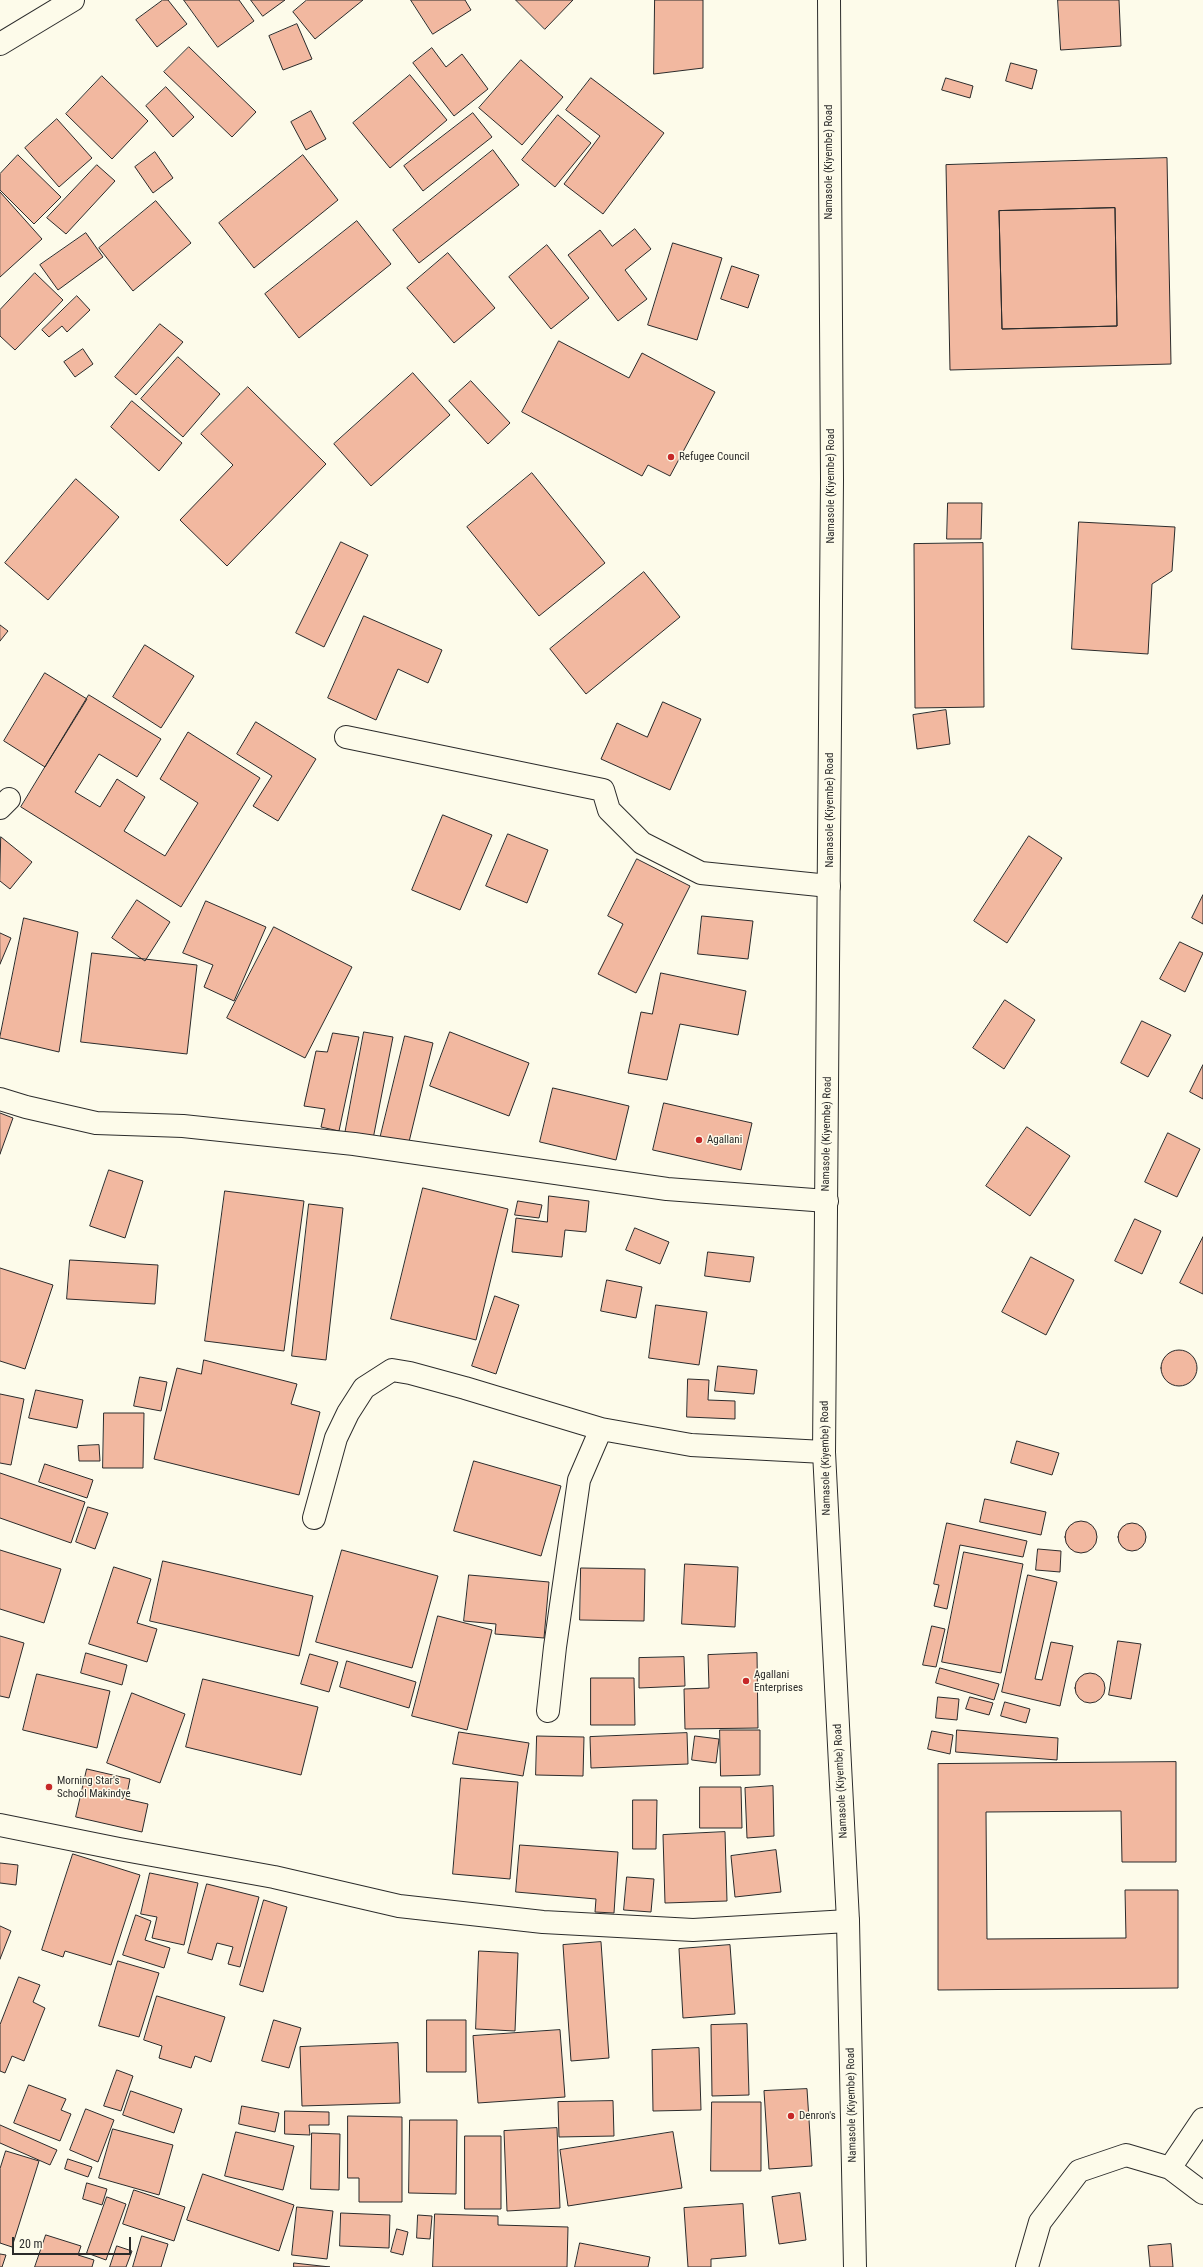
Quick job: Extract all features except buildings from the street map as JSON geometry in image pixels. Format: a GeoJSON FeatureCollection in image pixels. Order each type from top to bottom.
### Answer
{"type":"FeatureCollection","features":[{"type":"Feature","properties":{"kind":"street"},"geometry":{"type":"LineString","coordinates":[[0,43],[72,0]]}},
{"type":"Feature","properties":{"kind":"street","name":"Namasole (Kiyembe) Road"},"geometry":{"type":"LineString","coordinates":[[829,0],[832,479],[824,1452],[848,1921],[855,2267]]}},
{"type":"Feature","properties":{"kind":"street"},"geometry":{"type":"LineString","coordinates":[[346,737],[603,790],[610,810],[642,843],[701,874],[829,886]]}},
{"type":"Feature","properties":{"kind":"street"},"geometry":{"type":"LineString","coordinates":[[0,1099],[26,1107],[96,1123],[183,1126],[331,1141],[667,1189],[827,1201]]}},
{"type":"Feature","properties":{"kind":"street"},"geometry":{"type":"LineString","coordinates":[[314,1518],[336,1438],[348,1413],[364,1388],[392,1370],[410,1373],[465,1388],[601,1429],[691,1445],[824,1452]]}},
{"type":"Feature","properties":{"kind":"street"},"geometry":{"type":"LineString","coordinates":[[548,1711],[555,1647],[579,1480],[601,1429]]}},
{"type":"Feature","properties":{"kind":"street"},"geometry":{"type":"LineString","coordinates":[[0,1825],[119,1849],[274,1877],[398,1906],[543,1922],[693,1930],[848,1921]]}},
{"type":"Feature","properties":{"kind":"street"},"geometry":{"type":"LineString","coordinates":[[1170,2168],[1203,2119]]}},
{"type":"Feature","properties":{"kind":"street"},"geometry":{"type":"LineString","coordinates":[[1026,2267],[1040,2222],[1078,2171],[1126,2155],[1170,2168],[1203,2193]]}},
{"type":"Feature","properties":{"kind":"place","name":"Refugee Council"},"geometry":{"type":"Point","coordinates":[671,457]}},
{"type":"Feature","properties":{"kind":"place","name":"Agallani"},"geometry":{"type":"Point","coordinates":[699,1140]}},
{"type":"Feature","properties":{"kind":"place","name":"Agallani Enterprises"},"geometry":{"type":"Point","coordinates":[746,1681]}},
{"type":"Feature","properties":{"kind":"place","name":"Morning Star's School Makindye"},"geometry":{"type":"Point","coordinates":[49,1787]}},
{"type":"Feature","properties":{"kind":"place","name":"Denron's"},"geometry":{"type":"Point","coordinates":[791,2116]}}]}
